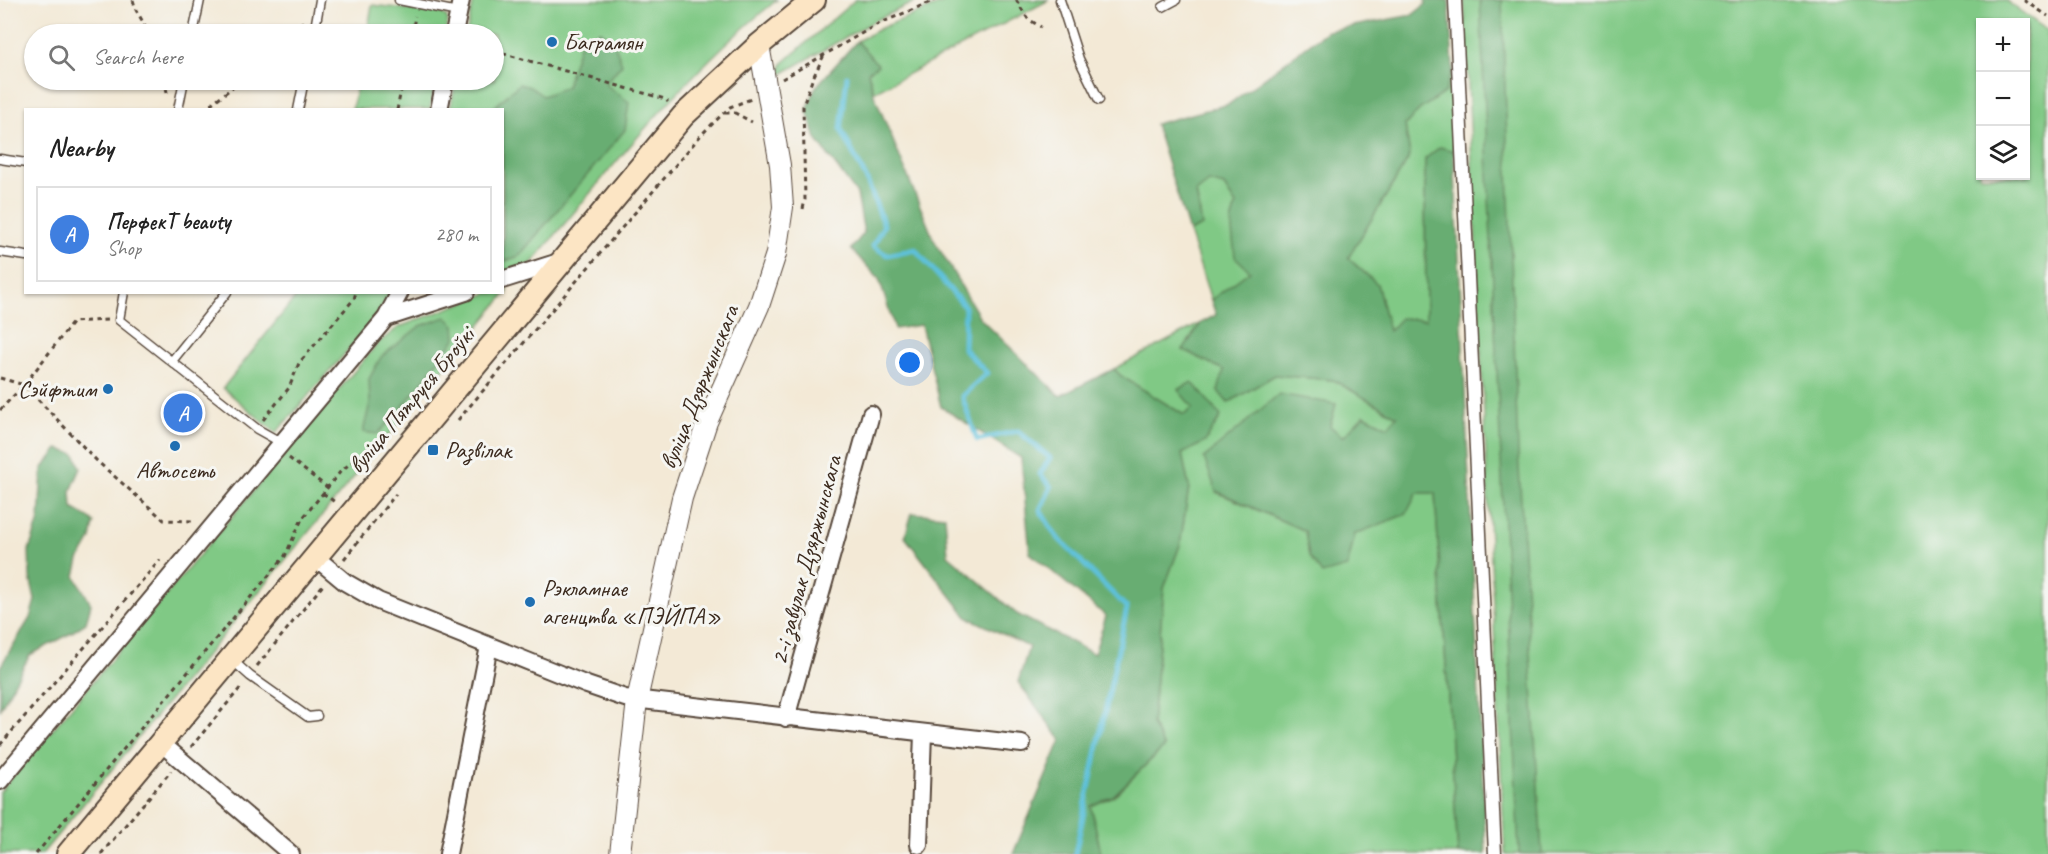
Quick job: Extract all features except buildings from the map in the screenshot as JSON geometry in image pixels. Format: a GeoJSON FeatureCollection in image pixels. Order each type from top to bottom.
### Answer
{"type":"FeatureCollection","features":[{"type":"Feature","properties":{"kind":"main road","name":"вуліца Пятруся Броўкі"},"geometry":{"type":"LineString","coordinates":[[69,854],[683,116],[759,45],[814,0]]}},
{"type":"Feature","properties":{"kind":"street"},"geometry":{"type":"LineString","coordinates":[[1455,0],[1496,854]]}},
{"type":"Feature","properties":{"kind":"street"},"geometry":{"type":"LineString","coordinates":[[456,24],[460,6]]}},
{"type":"Feature","properties":{"kind":"street","name":"вуліца Дзяржынскага"},"geometry":{"type":"LineString","coordinates":[[620,854],[637,700],[682,498],[707,422],[759,306],[776,254],[783,207],[780,165],[759,45]]}},
{"type":"Feature","properties":{"kind":"street"},"geometry":{"type":"LineString","coordinates":[[439,108],[443,90]]}},
{"type":"Feature","properties":{"kind":"street"},"geometry":{"type":"LineString","coordinates":[[504,279],[562,261]]}},
{"type":"Feature","properties":{"kind":"street"},"geometry":{"type":"LineString","coordinates":[[0,781],[386,318],[399,294]]}},
{"type":"Feature","properties":{"kind":"street"},"geometry":{"type":"LineString","coordinates":[[386,318],[460,294]]}},
{"type":"Feature","properties":{"kind":"street","name":"2-і завулак Дзяржынскага"},"geometry":{"type":"LineString","coordinates":[[786,718],[871,414]]}},
{"type":"Feature","properties":{"kind":"street"},"geometry":{"type":"LineString","coordinates":[[315,557],[333,572],[378,601],[625,698],[1022,744]]}},
{"type":"Feature","properties":{"kind":"street"},"geometry":{"type":"LineString","coordinates":[[448,854],[489,646]]}},
{"type":"Feature","properties":{"kind":"street"},"geometry":{"type":"LineString","coordinates":[[919,846],[923,733]]}},
{"type":"Feature","properties":{"kind":"street"},"geometry":{"type":"LineString","coordinates":[[161,743],[291,854]]}},
{"type":"Feature","properties":{"kind":"lane"},"geometry":{"type":"LineString","coordinates":[[195,24],[200,0]]}},
{"type":"Feature","properties":{"kind":"lane"},"geometry":{"type":"LineString","coordinates":[[316,24],[320,0]]}},
{"type":"Feature","properties":{"kind":"lane"},"geometry":{"type":"LineString","coordinates":[[399,0],[418,4],[460,6]]}},
{"type":"Feature","properties":{"kind":"lane"},"geometry":{"type":"LineString","coordinates":[[1060,0],[1079,59],[1099,100]]}},
{"type":"Feature","properties":{"kind":"lane"},"geometry":{"type":"LineString","coordinates":[[1164,7],[1176,0]]}},
{"type":"Feature","properties":{"kind":"lane"},"geometry":{"type":"LineString","coordinates":[[178,108],[182,90]]}},
{"type":"Feature","properties":{"kind":"lane"},"geometry":{"type":"LineString","coordinates":[[298,108],[302,90]]}},
{"type":"Feature","properties":{"kind":"lane"},"geometry":{"type":"LineString","coordinates":[[0,159],[24,163]]}},
{"type":"Feature","properties":{"kind":"lane"},"geometry":{"type":"LineString","coordinates":[[0,252],[24,256]]}},
{"type":"Feature","properties":{"kind":"lane"},"geometry":{"type":"LineString","coordinates":[[124,294],[119,320],[280,446]]}},
{"type":"Feature","properties":{"kind":"lane"},"geometry":{"type":"LineString","coordinates":[[172,361],[225,294]]}},
{"type":"Feature","properties":{"kind":"lane"},"geometry":{"type":"LineString","coordinates":[[231,659],[250,676],[308,717],[317,716]]}},
{"type":"Feature","properties":{"kind":"path"},"geometry":{"type":"LineString","coordinates":[[132,0],[144,24]]}},
{"type":"Feature","properties":{"kind":"path"},"geometry":{"type":"LineString","coordinates":[[456,423],[639,205],[702,134],[730,107],[754,98],[825,53],[878,24],[934,0]]}},
{"type":"Feature","properties":{"kind":"path"},"geometry":{"type":"LineString","coordinates":[[1016,0],[1028,19],[1041,27]]}},
{"type":"Feature","properties":{"kind":"path"},"geometry":{"type":"LineString","coordinates":[[2024,0],[2048,16]]}},
{"type":"Feature","properties":{"kind":"path"},"geometry":{"type":"LineString","coordinates":[[414,24],[418,4]]}},
{"type":"Feature","properties":{"kind":"path"},"geometry":{"type":"LineString","coordinates":[[802,216],[805,200],[803,106],[825,53]]}},
{"type":"Feature","properties":{"kind":"path"},"geometry":{"type":"LineString","coordinates":[[504,54],[665,99],[702,134]]}},
{"type":"Feature","properties":{"kind":"path"},"geometry":{"type":"LineString","coordinates":[[206,108],[229,90]]}},
{"type":"Feature","properties":{"kind":"path"},"geometry":{"type":"LineString","coordinates":[[397,108],[401,90]]}},
{"type":"Feature","properties":{"kind":"path"},"geometry":{"type":"LineString","coordinates":[[257,429],[289,388],[299,363],[356,294]]}},
{"type":"Feature","properties":{"kind":"path"},"geometry":{"type":"LineString","coordinates":[[0,410],[24,385],[73,322],[119,320]]}},
{"type":"Feature","properties":{"kind":"path"},"geometry":{"type":"LineString","coordinates":[[0,378],[24,385],[97,461],[164,520],[193,522],[200,513]]}},
{"type":"Feature","properties":{"kind":"path"},"geometry":{"type":"LineString","coordinates":[[36,854],[285,556],[302,519],[341,471],[380,440],[399,456]]}},
{"type":"Feature","properties":{"kind":"path"},"geometry":{"type":"LineString","coordinates":[[280,446],[328,488]]}},
{"type":"Feature","properties":{"kind":"path"},"geometry":{"type":"LineString","coordinates":[[101,854],[250,676],[402,487]]}},
{"type":"Feature","properties":{"kind":"path"},"geometry":{"type":"LineString","coordinates":[[0,745],[162,558]]}},
{"type":"Feature","properties":{"kind":"green space"},"geometry":{"type":"Polygon","coordinates":[[[474,0],[777,0],[742,29],[678,92],[531,264],[504,274],[504,108],[450,108],[454,90],[504,90],[504,24],[468,24],[474,0]]]}},
{"type":"Feature","properties":{"kind":"green space"},"geometry":{"type":"Polygon","coordinates":[[[855,0],[919,0],[876,20],[778,76],[783,63],[855,0]]]}},
{"type":"Feature","properties":{"kind":"green space"},"geometry":{"type":"Polygon","coordinates":[[[950,0],[1049,0],[874,92],[868,72],[877,65],[857,41],[881,28],[950,0]]]}},
{"type":"Feature","properties":{"kind":"green space"},"geometry":{"type":"Polygon","coordinates":[[[1425,0],[1449,0],[1453,68],[1445,92],[1419,110],[1405,125],[1410,156],[1348,258],[1377,284],[1389,331],[1401,318],[1426,320],[1425,159],[1440,147],[1454,151],[1486,854],[1458,854],[1435,493],[1417,493],[1406,514],[1355,534],[1347,567],[1322,574],[1309,556],[1305,531],[1216,491],[1204,458],[1279,394],[1336,404],[1330,426],[1343,437],[1364,415],[1388,427],[1397,416],[1333,380],[1275,375],[1228,403],[1218,391],[1224,370],[1183,350],[1201,323],[1216,315],[1211,300],[1250,271],[1235,257],[1231,222],[1236,205],[1224,186],[1209,182],[1196,192],[1202,226],[1189,232],[1155,124],[1229,104],[1327,31],[1412,15],[1426,4],[1425,0]]]}},
{"type":"Feature","properties":{"kind":"green space"},"geometry":{"type":"Polygon","coordinates":[[[1464,0],[2005,0],[2030,18],[1976,18],[1976,180],[2030,180],[2030,18],[2048,31],[2048,854],[1505,854],[1464,0]]]}},
{"type":"Feature","properties":{"kind":"green space"},"geometry":{"type":"Polygon","coordinates":[[[1480,0],[1502,0],[1518,451],[1542,854],[1519,854],[1480,0]]]}},
{"type":"Feature","properties":{"kind":"green space"},"geometry":{"type":"Polygon","coordinates":[[[372,5],[441,13],[448,21],[447,24],[369,24],[372,5]]]}},
{"type":"Feature","properties":{"kind":"green space"},"geometry":{"type":"Polygon","coordinates":[[[600,31],[613,40],[622,64],[605,84],[629,102],[625,130],[519,256],[504,262],[504,108],[493,108],[519,84],[530,87],[543,96],[566,87],[580,43],[600,31]]]}},
{"type":"Feature","properties":{"kind":"green space"},"geometry":{"type":"Polygon","coordinates":[[[857,41],[878,65],[868,72],[873,92],[934,240],[980,318],[1060,396],[1114,369],[1121,376],[1184,415],[1193,408],[1178,390],[1192,382],[1221,416],[1205,442],[1182,454],[1189,487],[1180,545],[1164,588],[1152,724],[1164,747],[1113,796],[1091,806],[1101,854],[1013,854],[1061,740],[1018,682],[1029,647],[967,617],[905,537],[912,513],[945,516],[948,555],[1017,614],[1094,654],[1106,616],[1030,553],[1021,458],[941,407],[921,325],[895,329],[879,279],[851,249],[864,233],[857,194],[816,139],[807,111],[815,88],[857,41]]]}},
{"type":"Feature","properties":{"kind":"green space"},"geometry":{"type":"Polygon","coordinates":[[[1453,68],[1454,151],[1440,147],[1425,159],[1426,320],[1389,331],[1377,284],[1348,258],[1410,156],[1405,125],[1419,110],[1445,92],[1453,68]]]}},
{"type":"Feature","properties":{"kind":"green space"},"geometry":{"type":"Polygon","coordinates":[[[356,90],[434,90],[430,108],[352,108],[356,90]]]}},
{"type":"Feature","properties":{"kind":"green space"},"geometry":{"type":"Polygon","coordinates":[[[1209,181],[1224,186],[1236,205],[1231,222],[1250,271],[1211,300],[1189,232],[1202,225],[1196,192],[1209,181]]]}},
{"type":"Feature","properties":{"kind":"green space"},"geometry":{"type":"Polygon","coordinates":[[[504,286],[508,291],[42,854],[0,854],[0,792],[378,343],[399,327],[485,294],[504,294],[504,286]]]}},
{"type":"Feature","properties":{"kind":"green space"},"geometry":{"type":"Polygon","coordinates":[[[298,294],[389,294],[376,318],[276,433],[223,388],[298,294]]]}},
{"type":"Feature","properties":{"kind":"green space"},"geometry":{"type":"Polygon","coordinates":[[[446,317],[455,325],[456,338],[395,417],[377,434],[363,432],[370,403],[369,379],[381,357],[420,326],[446,317]]]}},
{"type":"Feature","properties":{"kind":"green space"},"geometry":{"type":"Polygon","coordinates":[[[1201,323],[1183,350],[1224,370],[1228,403],[1275,375],[1333,380],[1397,416],[1388,427],[1364,415],[1343,437],[1330,426],[1335,404],[1216,492],[1305,531],[1309,556],[1347,567],[1355,534],[1406,514],[1417,493],[1435,493],[1458,854],[1101,854],[1091,806],[1114,796],[1164,747],[1152,724],[1164,588],[1180,545],[1189,487],[1182,454],[1205,442],[1193,408],[1184,415],[1121,376],[1114,369],[1201,323]]]}},
{"type":"Feature","properties":{"kind":"green space"},"geometry":{"type":"Polygon","coordinates":[[[58,449],[75,454],[81,468],[71,491],[72,508],[94,523],[91,539],[79,560],[75,576],[91,604],[86,623],[30,655],[0,709],[0,667],[30,618],[35,600],[30,577],[29,550],[39,520],[42,469],[58,449]]]}},
{"type":"Feature","properties":{"kind":"waterway"},"geometry":{"type":"LineString","coordinates":[[847,76],[841,130],[866,178],[884,225],[873,246],[887,255],[915,249],[965,307],[964,349],[987,373],[962,396],[977,440],[1018,431],[1050,458],[1040,474],[1051,487],[1040,510],[1056,536],[1127,608],[1075,854]]}},
{"type":"Feature","properties":{"kind":"place","name":"Баграмян"},"geometry":{"type":"Point","coordinates":[552,42]}},
{"type":"Feature","properties":{"kind":"place","name":"Сэйфтим"},"geometry":{"type":"Point","coordinates":[108,389]}},
{"type":"Feature","properties":{"kind":"place","name":"ПерфекТ beauty"},"geometry":{"type":"Point","coordinates":[183,413]}},
{"type":"Feature","properties":{"kind":"place","name":"Автосеть"},"geometry":{"type":"Point","coordinates":[175,446]}},
{"type":"Feature","properties":{"kind":"place","name":"Развілак"},"geometry":{"type":"Point","coordinates":[433,450]}},
{"type":"Feature","properties":{"kind":"place","name":"Рэкламнае агенцтва «ПЭЙПА»"},"geometry":{"type":"Point","coordinates":[530,602]}}]}
